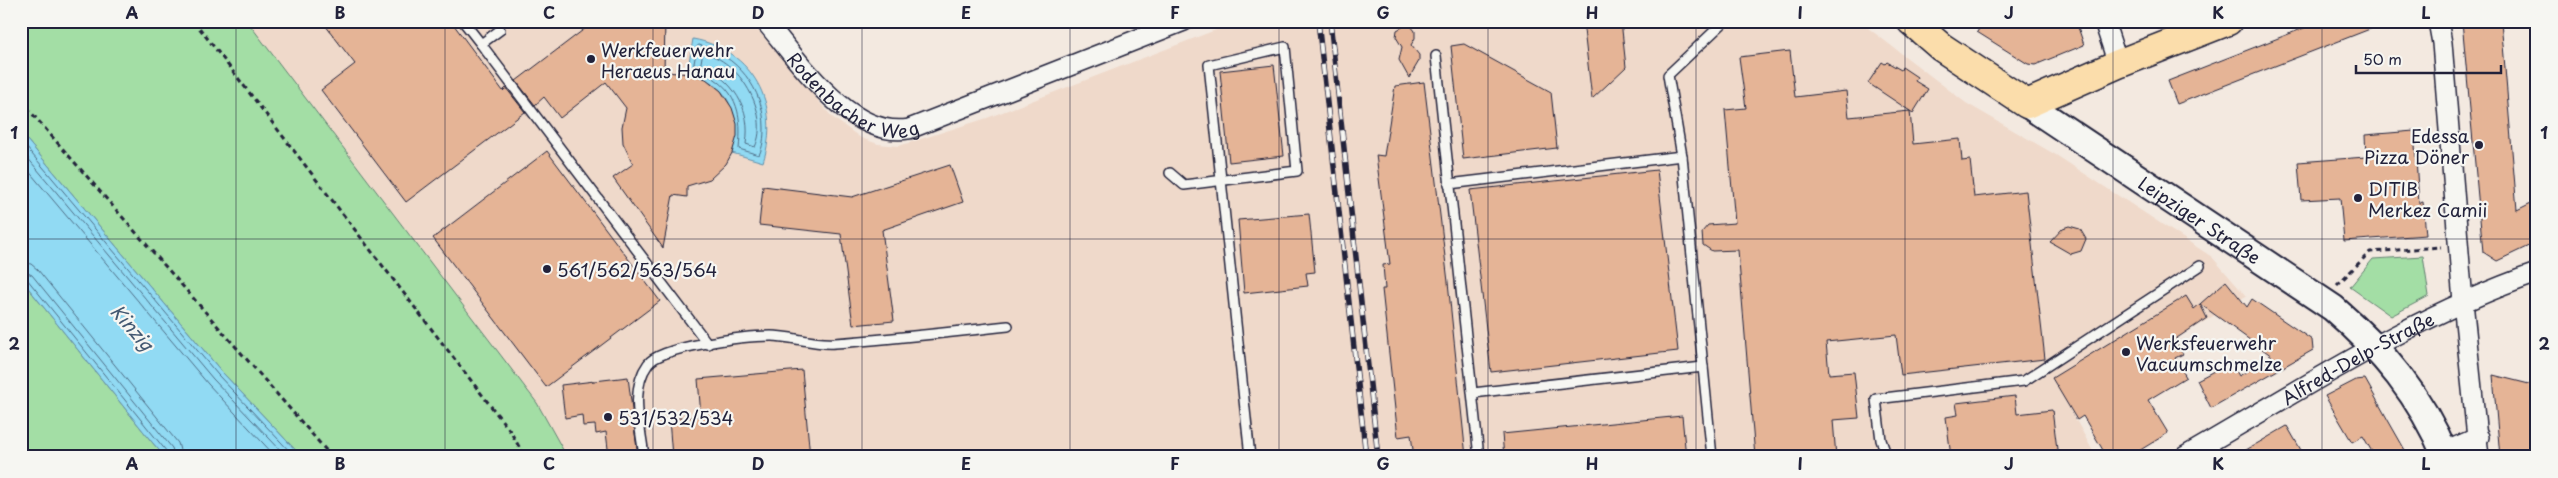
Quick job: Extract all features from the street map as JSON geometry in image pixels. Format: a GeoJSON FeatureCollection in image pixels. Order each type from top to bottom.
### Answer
{"type":"FeatureCollection","features":[{"type":"Feature","properties":{"kind":"main road","name":"Leipziger Straße"},"geometry":{"type":"LineString","coordinates":[[1911,21],[1941,47],[2325,302],[2376,347],[2413,392],[2445,454]]}},
{"type":"Feature","properties":{"kind":"main road"},"geometry":{"type":"LineString","coordinates":[[2027,104],[2118,64],[2228,21]]}},
{"type":"Feature","properties":{"kind":"street","name":"Rodenbacher Weg"},"geometry":{"type":"LineString","coordinates":[[765,21],[824,89],[847,110],[865,122],[883,130],[909,129],[1184,21]]}},
{"type":"Feature","properties":{"kind":"street"},"geometry":{"type":"LineString","coordinates":[[2104,21],[2118,64]]}},
{"type":"Feature","properties":{"kind":"street"},"geometry":{"type":"LineString","coordinates":[[2438,21],[2442,44],[2463,302],[2479,437],[2479,457]]}},
{"type":"Feature","properties":{"kind":"street","name":"Alfred-Delp-Straße"},"geometry":{"type":"LineString","coordinates":[[2184,457],[2376,347],[2486,290],[2537,273]]}},
{"type":"Feature","properties":{"kind":"street"},"geometry":{"type":"LineString","coordinates":[[2445,454],[2479,437]]}},
{"type":"Feature","properties":{"kind":"lane"},"geometry":{"type":"LineString","coordinates":[[463,21],[708,344]]}},
{"type":"Feature","properties":{"kind":"lane"},"geometry":{"type":"LineString","coordinates":[[1712,457],[1682,156],[1668,75],[1725,21]]}},
{"type":"Feature","properties":{"kind":"lane"},"geometry":{"type":"LineString","coordinates":[[481,44],[500,30]]}},
{"type":"Feature","properties":{"kind":"lane"},"geometry":{"type":"LineString","coordinates":[[1170,173],[1184,185],[1222,180],[1297,171],[1285,47],[1209,65],[1222,180],[1250,457]]}},
{"type":"Feature","properties":{"kind":"lane"},"geometry":{"type":"LineString","coordinates":[[1436,56],[1480,457]]}},
{"type":"Feature","properties":{"kind":"lane"},"geometry":{"type":"LineString","coordinates":[[1449,184],[1682,156]]}},
{"type":"Feature","properties":{"kind":"lane"},"geometry":{"type":"LineString","coordinates":[[1887,457],[1881,440],[1876,399],[2024,381],[2200,266]]}},
{"type":"Feature","properties":{"kind":"lane"},"geometry":{"type":"LineString","coordinates":[[644,457],[638,405],[640,380],[648,363],[662,354],[682,347],[771,336],[832,343],[1008,326]]}},
{"type":"Feature","properties":{"kind":"lane"},"geometry":{"type":"LineString","coordinates":[[1473,393],[1703,367]]}},
{"type":"Feature","properties":{"kind":"path"},"geometry":{"type":"LineString","coordinates":[[194,21],[510,431],[525,457]]}},
{"type":"Feature","properties":{"kind":"path"},"geometry":{"type":"LineString","coordinates":[[21,101],[332,457]]}},
{"type":"Feature","properties":{"kind":"path"},"geometry":{"type":"LineString","coordinates":[[2325,302],[2340,280],[2370,252],[2459,246]]}},
{"type":"Feature","properties":{"kind":"shaded area"},"geometry":{"type":"Polygon","coordinates":[[[247,21],[750,21],[832,117],[861,138],[878,144],[899,146],[987,118],[1239,21],[1859,21],[1966,103],[2056,155],[2212,257],[2246,296],[2068,405],[2096,457],[567,457],[537,403],[247,21]]]}},
{"type":"Feature","properties":{"kind":"green space"},"geometry":{"type":"Polygon","coordinates":[[[21,21],[247,21],[537,403],[567,457],[302,457],[222,372],[21,133],[21,21]]]}},
{"type":"Feature","properties":{"kind":"green space"},"geometry":{"type":"Polygon","coordinates":[[[2423,256],[2429,296],[2391,316],[2350,287],[2373,259],[2423,256]]]}},
{"type":"Feature","properties":{"kind":"green space"},"geometry":{"type":"Polygon","coordinates":[[[21,279],[152,442],[165,457],[21,457],[21,279]]]}},
{"type":"Feature","properties":{"kind":"water"},"geometry":{"type":"Polygon","coordinates":[[[693,39],[714,45],[732,55],[747,68],[758,83],[765,101],[769,120],[768,141],[763,162],[732,153],[735,126],[729,102],[713,83],[701,77],[687,74],[693,39]]]}},
{"type":"Feature","properties":{"kind":"water","name":"Kinzig"},"geometry":{"type":"Polygon","coordinates":[[[21,133],[222,372],[302,457],[165,457],[21,279],[21,133]]]}},
{"type":"Feature","properties":{"kind":"building"},"geometry":{"type":"Polygon","coordinates":[[[322,21],[451,21],[503,91],[506,88],[525,112],[406,202],[321,90],[355,64],[322,21]]]}},
{"type":"Feature","properties":{"kind":"building"},"geometry":{"type":"Polygon","coordinates":[[[595,21],[665,21],[664,72],[692,74],[706,79],[721,91],[732,108],[737,124],[737,136],[732,153],[726,164],[710,179],[687,186],[687,197],[673,195],[663,248],[613,178],[633,164],[623,143],[622,127],[626,108],[606,82],[560,118],[544,97],[535,105],[516,81],[595,21]]]}},
{"type":"Feature","properties":{"kind":"building"},"geometry":{"type":"Polygon","coordinates":[[[1583,21],[1621,21],[1626,67],[1592,99],[1583,21]]]}},
{"type":"Feature","properties":{"kind":"building"},"geometry":{"type":"Polygon","coordinates":[[[1984,21],[2076,21],[2084,45],[2035,65],[2028,64],[1977,32],[1984,21]]]}},
{"type":"Feature","properties":{"kind":"building"},"geometry":{"type":"Polygon","coordinates":[[[2322,21],[2388,22],[2177,104],[2168,81],[2322,21]]]}},
{"type":"Feature","properties":{"kind":"building"},"geometry":{"type":"Polygon","coordinates":[[[2462,21],[2501,21],[2517,210],[2537,200],[2537,242],[2497,261],[2483,252],[2462,21]]]}},
{"type":"Feature","properties":{"kind":"building"},"geometry":{"type":"Polygon","coordinates":[[[1406,25],[1411,26],[1415,31],[1415,38],[1411,45],[1419,55],[1419,61],[1409,78],[1399,60],[1402,47],[1396,37],[1397,30],[1406,25]]]}},
{"type":"Feature","properties":{"kind":"building"},"geometry":{"type":"Polygon","coordinates":[[[1464,44],[1551,92],[1557,148],[1463,159],[1451,46],[1464,44]]]}},
{"type":"Feature","properties":{"kind":"building"},"geometry":{"type":"Polygon","coordinates":[[[1790,51],[1795,97],[1846,91],[1849,117],[1910,111],[1913,144],[1960,139],[1962,161],[1970,160],[1974,197],[2026,191],[2045,359],[1901,375],[1896,335],[1826,342],[1829,374],[1854,372],[1859,418],[1833,420],[1836,457],[1755,457],[1738,250],[1712,251],[1703,245],[1702,232],[1708,225],[1735,223],[1725,110],[1746,108],[1739,57],[1790,51]]]}},
{"type":"Feature","properties":{"kind":"building"},"geometry":{"type":"Polygon","coordinates":[[[1882,62],[1885,64],[1887,62],[1901,70],[1902,67],[1917,77],[1915,81],[1928,89],[1913,113],[1868,83],[1882,62]]]}},
{"type":"Feature","properties":{"kind":"building"},"geometry":{"type":"Polygon","coordinates":[[[1274,65],[1284,156],[1229,162],[1220,71],[1274,65]]]}},
{"type":"Feature","properties":{"kind":"building"},"geometry":{"type":"Polygon","coordinates":[[[1424,82],[1448,282],[1466,457],[1414,457],[1411,435],[1398,437],[1382,289],[1385,289],[1383,265],[1390,264],[1376,155],[1384,156],[1395,86],[1424,82]]]}},
{"type":"Feature","properties":{"kind":"building"},"geometry":{"type":"Polygon","coordinates":[[[2414,131],[2419,203],[2423,202],[2426,235],[2344,241],[2340,198],[2301,200],[2298,162],[2366,157],[2365,135],[2414,131]]]}},
{"type":"Feature","properties":{"kind":"building","name":"561/562/563/564"},"geometry":{"type":"Polygon","coordinates":[[[547,151],[660,301],[546,387],[433,238],[547,151]]]}},
{"type":"Feature","properties":{"kind":"building"},"geometry":{"type":"Polygon","coordinates":[[[950,165],[963,202],[882,230],[894,321],[853,325],[841,234],[759,225],[763,186],[852,197],[950,165]]]}},
{"type":"Feature","properties":{"kind":"building"},"geometry":{"type":"Polygon","coordinates":[[[1657,170],[1678,351],[1491,372],[1470,190],[1657,170]]]}},
{"type":"Feature","properties":{"kind":"building"},"geometry":{"type":"Polygon","coordinates":[[[1309,214],[1315,272],[1306,273],[1308,286],[1244,293],[1238,220],[1309,214]]]}},
{"type":"Feature","properties":{"kind":"building"},"geometry":{"type":"Polygon","coordinates":[[[2069,226],[2080,229],[2086,239],[2081,251],[2071,254],[2050,242],[2063,228],[2069,226]]]}},
{"type":"Feature","properties":{"kind":"building"},"geometry":{"type":"Polygon","coordinates":[[[2226,281],[2247,307],[2252,299],[2312,340],[2313,350],[2211,408],[2197,380],[2231,362],[2239,376],[2272,356],[2200,304],[2226,281]]]}},
{"type":"Feature","properties":{"kind":"building"},"geometry":{"type":"Polygon","coordinates":[[[2186,296],[2194,309],[2200,304],[2207,318],[2174,340],[2183,354],[2175,358],[2186,377],[2148,400],[2168,433],[2129,457],[2107,457],[2083,416],[2077,420],[2052,378],[2186,296]]]}},
{"type":"Feature","properties":{"kind":"building"},"geometry":{"type":"Polygon","coordinates":[[[802,370],[810,457],[672,457],[669,419],[701,416],[698,379],[802,370]]]}},
{"type":"Feature","properties":{"kind":"building"},"geometry":{"type":"Polygon","coordinates":[[[2493,375],[2537,386],[2537,457],[2500,457],[2493,375]]]}},
{"type":"Feature","properties":{"kind":"building","name":"531/532/534"},"geometry":{"type":"Polygon","coordinates":[[[628,377],[638,457],[609,457],[606,432],[596,434],[595,425],[583,426],[582,415],[565,418],[561,385],[628,377]]]}},
{"type":"Feature","properties":{"kind":"building"},"geometry":{"type":"Polygon","coordinates":[[[2365,379],[2409,457],[2375,457],[2363,436],[2352,442],[2325,396],[2356,380],[2365,379]]]}},
{"type":"Feature","properties":{"kind":"building"},"geometry":{"type":"Polygon","coordinates":[[[2015,396],[2017,414],[2052,410],[2058,457],[1951,457],[1946,417],[1958,415],[1956,403],[2015,396]]]}},
{"type":"Feature","properties":{"kind":"building"},"geometry":{"type":"Polygon","coordinates":[[[1682,416],[1686,457],[1504,457],[1502,434],[1682,416]]]}},
{"type":"Feature","properties":{"kind":"building"},"geometry":{"type":"Polygon","coordinates":[[[2287,426],[2305,457],[2234,457],[2258,443],[2287,426]]]}},
{"type":"Feature","properties":{"kind":"railway"},"geometry":{"type":"LineString","coordinates":[[1318,21],[1366,457]]}},
{"type":"Feature","properties":{"kind":"railway"},"geometry":{"type":"LineString","coordinates":[[1330,21],[1378,457]]}},
{"type":"Feature","properties":{"kind":"place","name":"Werkfeuerwehr Heraeus Hanau"},"geometry":{"type":"Point","coordinates":[591,59]}},
{"type":"Feature","properties":{"kind":"place","name":"Edessa Pizza Döner"},"geometry":{"type":"Point","coordinates":[2479,145]}},
{"type":"Feature","properties":{"kind":"place","name":"DITIB Merkez Camii"},"geometry":{"type":"Point","coordinates":[2358,198]}},
{"type":"Feature","properties":{"kind":"place","name":"561/562/563/564"},"geometry":{"type":"Point","coordinates":[547,269]}},
{"type":"Feature","properties":{"kind":"place","name":"Werksfeuerwehr Vacuumschmelze"},"geometry":{"type":"Point","coordinates":[2126,352]}},
{"type":"Feature","properties":{"kind":"place","name":"531/532/534"},"geometry":{"type":"Point","coordinates":[608,417]}}]}
